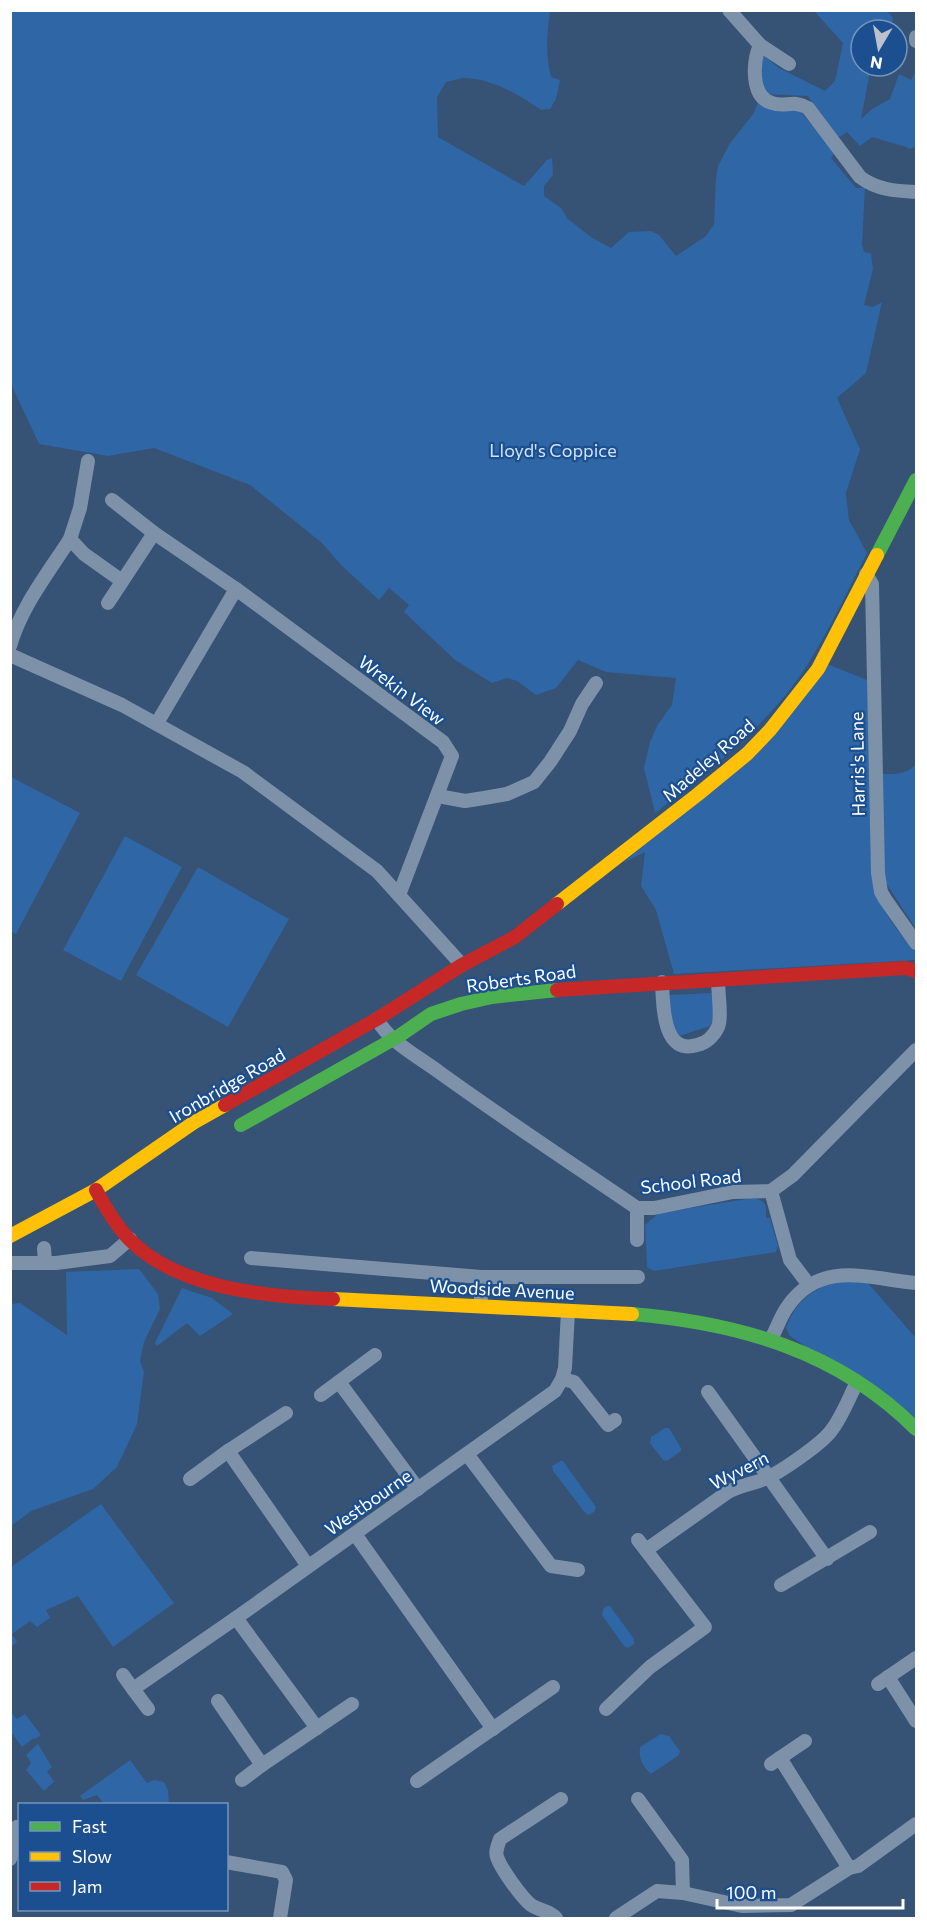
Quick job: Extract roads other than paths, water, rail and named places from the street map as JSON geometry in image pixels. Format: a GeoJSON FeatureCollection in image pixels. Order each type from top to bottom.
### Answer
{"type":"FeatureCollection","features":[{"type":"Feature","properties":{"kind":"street"},"geometry":{"type":"LineString","coordinates":[[729,10],[760,45],[789,64]]}},
{"type":"Feature","properties":{"kind":"street"},"geometry":{"type":"LineString","coordinates":[[760,45],[755,56],[755,81],[761,96],[770,103],[796,103],[808,108],[860,177],[869,184],[887,190],[916,192]]}},
{"type":"Feature","properties":{"kind":"street"},"geometry":{"type":"LineString","coordinates":[[10,646],[14,632],[32,597],[70,539],[80,508],[88,461]]}},
{"type":"Feature","properties":{"kind":"street","name":"Madeley Road"},"geometry":{"type":"LineString","coordinates":[[462,965],[515,937],[697,795],[747,754],[770,730],[818,669],[916,480]]}},
{"type":"Feature","properties":{"kind":"street","name":"Wrekin View"},"geometry":{"type":"LineString","coordinates":[[112,500],[442,742],[452,756],[399,895]]}},
{"type":"Feature","properties":{"kind":"street"},"geometry":{"type":"LineString","coordinates":[[108,603],[154,532]]}},
{"type":"Feature","properties":{"kind":"street"},"geometry":{"type":"LineString","coordinates":[[70,539],[84,554],[122,581]]}},
{"type":"Feature","properties":{"kind":"street","name":"Harris's Lane"},"geometry":{"type":"LineString","coordinates":[[866,574],[872,584],[879,882],[885,899],[916,943]]}},
{"type":"Feature","properties":{"kind":"street"},"geometry":{"type":"LineString","coordinates":[[157,723],[236,589]]}},
{"type":"Feature","properties":{"kind":"street"},"geometry":{"type":"LineString","coordinates":[[10,655],[122,705],[243,772],[377,871],[462,965]]}},
{"type":"Feature","properties":{"kind":"street"},"geometry":{"type":"LineString","coordinates":[[438,796],[465,801],[507,794],[534,782],[570,731],[582,704],[596,683]]}},
{"type":"Feature","properties":{"kind":"street","name":"Ironbridge Road"},"geometry":{"type":"LineString","coordinates":[[10,1236],[96,1190],[192,1123],[377,1019],[462,965]]}},
{"type":"Feature","properties":{"kind":"street","name":"Roberts Road"},"geometry":{"type":"LineString","coordinates":[[394,1039],[431,1014],[492,997],[662,982],[905,968],[916,971]]}},
{"type":"Feature","properties":{"kind":"street"},"geometry":{"type":"LineString","coordinates":[[662,982],[664,1019],[671,1037],[682,1046],[694,1047],[706,1042],[719,1025],[718,980]]}},
{"type":"Feature","properties":{"kind":"street","name":"School Road"},"geometry":{"type":"LineString","coordinates":[[377,1019],[394,1039],[472,1096],[637,1208],[654,1208],[733,1192],[771,1191]]}},
{"type":"Feature","properties":{"kind":"street"},"geometry":{"type":"LineString","coordinates":[[241,1125],[394,1039]]}},
{"type":"Feature","properties":{"kind":"street"},"geometry":{"type":"LineString","coordinates":[[809,1285],[790,1260],[771,1191],[793,1175],[916,1050]]}},
{"type":"Feature","properties":{"kind":"street","name":"Woodside Avenue"},"geometry":{"type":"LineString","coordinates":[[96,1190],[111,1217],[138,1247],[172,1268],[210,1282],[241,1290],[305,1297],[664,1317],[711,1324],[771,1339],[805,1353],[886,1401],[916,1429]]}},
{"type":"Feature","properties":{"kind":"street"},"geometry":{"type":"LineString","coordinates":[[637,1208],[637,1240]]}},
{"type":"Feature","properties":{"kind":"street"},"geometry":{"type":"LineString","coordinates":[[10,1263],[45,1263],[110,1256],[130,1239]]}},
{"type":"Feature","properties":{"kind":"street"},"geometry":{"type":"LineString","coordinates":[[44,1248],[45,1263]]}},
{"type":"Feature","properties":{"kind":"street"},"geometry":{"type":"LineString","coordinates":[[251,1257],[481,1277],[638,1277]]}},
{"type":"Feature","properties":{"kind":"street"},"geometry":{"type":"LineString","coordinates":[[771,1339],[788,1305],[809,1285],[829,1276],[845,1274],[916,1283]]}},
{"type":"Feature","properties":{"kind":"street"},"geometry":{"type":"LineString","coordinates":[[481,1277],[481,1306]]}},
{"type":"Feature","properties":{"kind":"street"},"geometry":{"type":"LineString","coordinates":[[568,1311],[565,1368],[562,1379],[574,1382],[608,1425],[615,1420]]}},
{"type":"Feature","properties":{"kind":"street"},"geometry":{"type":"LineString","coordinates":[[321,1395],[375,1355]]}},
{"type":"Feature","properties":{"kind":"street","name":"Westbourne"},"geometry":{"type":"LineString","coordinates":[[133,1689],[555,1391],[562,1379]]}},
{"type":"Feature","properties":{"kind":"street"},"geometry":{"type":"LineString","coordinates":[[339,1382],[418,1489]]}},
{"type":"Feature","properties":{"kind":"street","name":"Wyvern"},"geometry":{"type":"LineString","coordinates":[[606,1709],[650,1667],[705,1627],[642,1545],[739,1486],[769,1477],[830,1433],[839,1420],[857,1382]]}},
{"type":"Feature","properties":{"kind":"street"},"geometry":{"type":"LineString","coordinates":[[708,1392],[826,1559]]}},
{"type":"Feature","properties":{"kind":"street"},"geometry":{"type":"LineString","coordinates":[[190,1479],[286,1413]]}},
{"type":"Feature","properties":{"kind":"street"},"geometry":{"type":"LineString","coordinates":[[228,1451],[308,1566]]}},
{"type":"Feature","properties":{"kind":"street"},"geometry":{"type":"LineString","coordinates":[[467,1454],[550,1566],[578,1570]]}},
{"type":"Feature","properties":{"kind":"street"},"geometry":{"type":"LineString","coordinates":[[781,1585],[870,1532]]}},
{"type":"Feature","properties":{"kind":"street"},"geometry":{"type":"LineString","coordinates":[[355,1534],[493,1729]]}},
{"type":"Feature","properties":{"kind":"street"},"geometry":{"type":"LineString","coordinates":[[236,1618],[317,1728]]}},
{"type":"Feature","properties":{"kind":"street"},"geometry":{"type":"LineString","coordinates":[[916,1658],[883,1681],[916,1721]]}},
{"type":"Feature","properties":{"kind":"street"},"geometry":{"type":"LineString","coordinates":[[123,1676],[148,1709]]}},
{"type":"Feature","properties":{"kind":"street"},"geometry":{"type":"LineString","coordinates":[[417,1782],[553,1688]]}},
{"type":"Feature","properties":{"kind":"street"},"geometry":{"type":"LineString","coordinates":[[218,1701],[262,1765]]}},
{"type":"Feature","properties":{"kind":"street"},"geometry":{"type":"LineString","coordinates":[[242,1780],[352,1704]]}},
{"type":"Feature","properties":{"kind":"street"},"geometry":{"type":"LineString","coordinates":[[805,1741],[776,1761],[849,1868]]}},
{"type":"Feature","properties":{"kind":"street"},"geometry":{"type":"LineString","coordinates":[[561,1799],[500,1839],[496,1848],[496,1856],[528,1903],[561,1916]]}},
{"type":"Feature","properties":{"kind":"street"},"geometry":{"type":"LineString","coordinates":[[638,1799],[682,1860],[683,1893]]}},
{"type":"Feature","properties":{"kind":"street"},"geometry":{"type":"LineString","coordinates":[[616,1918],[657,1891],[683,1893],[742,1906],[791,1905],[849,1868],[858,1866],[916,1824]]}},
{"type":"Feature","properties":{"kind":"street"},"geometry":{"type":"LineString","coordinates":[[10,1858],[18,1827]]}},
{"type":"Feature","properties":{"kind":"street"},"geometry":{"type":"LineString","coordinates":[[228,1862],[282,1872],[286,1880],[280,1918]]}},
{"type":"Feature","properties":{"kind":"park label","name":"Lloyd's Coppice"},"geometry":{"type":"Point","coordinates":[553,450]}}]}
